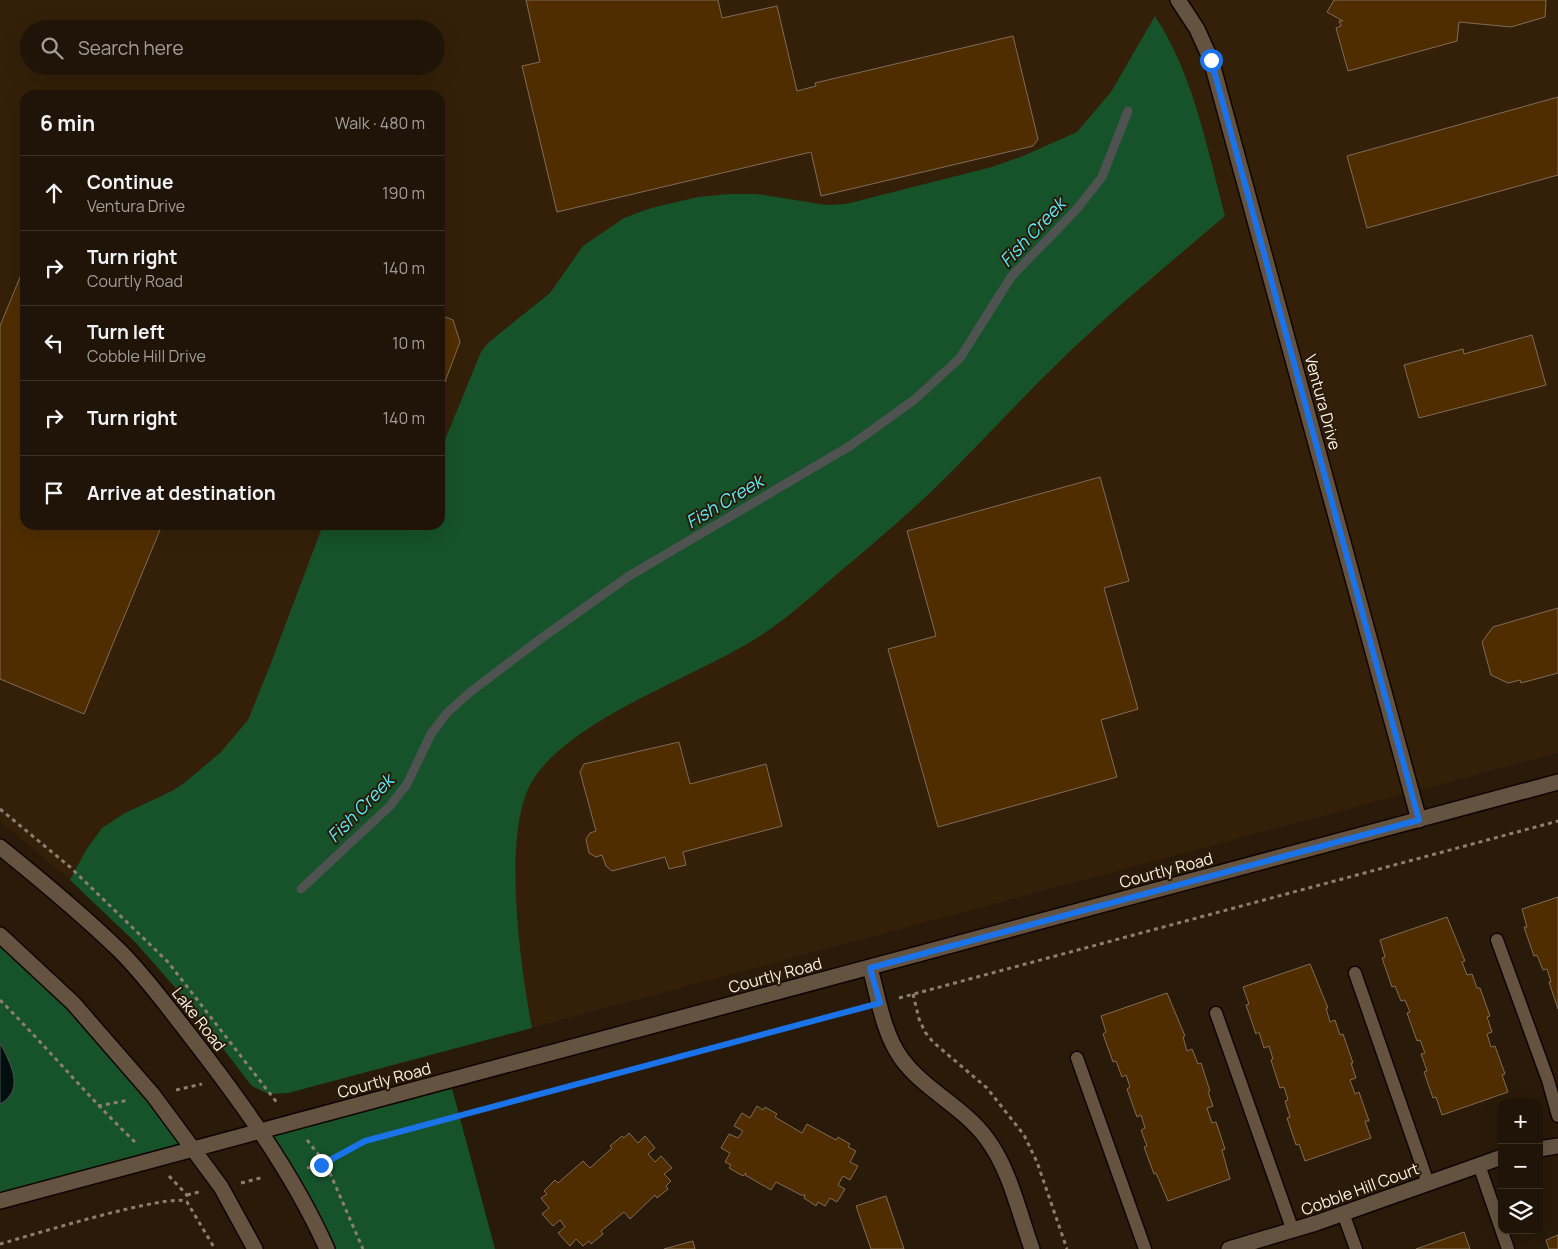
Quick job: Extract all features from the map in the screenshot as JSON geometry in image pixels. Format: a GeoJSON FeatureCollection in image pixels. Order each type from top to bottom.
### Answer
{"type":"FeatureCollection","features":[{"type":"Feature","properties":{"kind":"street","name":"Ventura Drive"},"geometry":{"type":"LineString","coordinates":[[1178,0],[1197,29],[1211,60],[1419,820]]}},
{"type":"Feature","properties":{"kind":"street","name":"Courtly Road"},"geometry":{"type":"LineString","coordinates":[[0,1200],[193,1150],[1558,782]]}},
{"type":"Feature","properties":{"kind":"street","name":"Lake Road"},"geometry":{"type":"LineString","coordinates":[[0,847],[59,894],[121,952],[210,1061],[285,1173],[327,1249]]}},
{"type":"Feature","properties":{"kind":"street"},"geometry":{"type":"LineString","coordinates":[[0,935],[45,975],[94,1025],[153,1095],[221,1187],[256,1249]]}},
{"type":"Feature","properties":{"kind":"street"},"geometry":{"type":"LineString","coordinates":[[870,968],[890,1036],[900,1058],[913,1072],[965,1115],[987,1139],[1004,1169],[1032,1249]]}},
{"type":"Feature","properties":{"kind":"street"},"geometry":{"type":"LineString","coordinates":[[1543,1148],[1558,1146]]}},
{"type":"Feature","properties":{"kind":"street","name":"Cobble Hill Court"},"geometry":{"type":"LineString","coordinates":[[1229,1249],[1294,1231],[1498,1158]]}},
{"type":"Feature","properties":{"kind":"lane"},"geometry":{"type":"LineString","coordinates":[[1497,940],[1548,1080],[1558,1116]]}},
{"type":"Feature","properties":{"kind":"lane"},"geometry":{"type":"LineString","coordinates":[[1355,973],[1428,1183]]}},
{"type":"Feature","properties":{"kind":"lane"},"geometry":{"type":"LineString","coordinates":[[1216,1013],[1294,1231]]}},
{"type":"Feature","properties":{"kind":"lane"},"geometry":{"type":"LineString","coordinates":[[1077,1058],[1145,1249]]}},
{"type":"Feature","properties":{"kind":"lane"},"geometry":{"type":"LineString","coordinates":[[1479,1165],[1508,1249]]}},
{"type":"Feature","properties":{"kind":"lane"},"geometry":{"type":"LineString","coordinates":[[1343,1213],[1356,1249]]}},
{"type":"Feature","properties":{"kind":"path"},"geometry":{"type":"LineString","coordinates":[[187,1195],[326,1164],[365,1141],[1558,821]]}},
{"type":"Feature","properties":{"kind":"path"},"geometry":{"type":"LineString","coordinates":[[0,1000],[54,1056],[97,1106]]}},
{"type":"Feature","properties":{"kind":"path"},"geometry":{"type":"LineString","coordinates":[[326,1164],[363,1249]]}},
{"type":"Feature","properties":{"kind":"path"},"geometry":{"type":"LineString","coordinates":[[0,1244],[136,1207],[176,1199],[184,1200],[189,1205],[215,1249]]}},
{"type":"Feature","properties":{"kind":"shaded area"},"geometry":{"type":"Polygon","coordinates":[[[0,0],[1558,0],[1558,753],[288,1093],[269,1094],[260,1091],[249,1083],[203,1022],[135,942],[70,880],[0,821],[0,0]]]}},
{"type":"Feature","properties":{"kind":"shaded area"},"geometry":{"type":"Polygon","coordinates":[[[0,1043],[14,1075],[14,1084],[8,1098],[0,1104],[0,1043]]]}},
{"type":"Feature","properties":{"kind":"green space"},"geometry":{"type":"Polygon","coordinates":[[[1155,16],[1180,63],[1190,88],[1225,216],[1141,287],[1080,342],[923,499],[799,607],[752,641],[605,718],[553,756],[534,778],[524,801],[518,830],[516,864],[519,936],[532,1028],[288,1093],[269,1094],[252,1086],[175,987],[135,942],[70,880],[86,850],[102,828],[125,813],[183,784],[221,752],[248,720],[321,530],[445,530],[445,440],[481,352],[489,342],[550,293],[583,246],[624,218],[651,208],[698,197],[729,194],[757,194],[826,205],[846,204],[992,167],[1023,156],[1077,132],[1111,92],[1155,16]]]}},
{"type":"Feature","properties":{"kind":"green space"},"geometry":{"type":"Polygon","coordinates":[[[0,935],[12,944],[193,1150],[0,1201],[0,935]]]}},
{"type":"Feature","properties":{"kind":"green space"},"geometry":{"type":"Polygon","coordinates":[[[450,1081],[495,1249],[327,1249],[259,1132],[450,1081]]]}},
{"type":"Feature","properties":{"kind":"building"},"geometry":{"type":"Polygon","coordinates":[[[526,0],[718,0],[722,18],[777,6],[797,91],[816,86],[815,83],[1013,36],[1038,139],[1033,146],[821,196],[811,152],[557,212],[522,66],[540,62],[526,0]]]}},
{"type":"Feature","properties":{"kind":"building"},"geometry":{"type":"Polygon","coordinates":[[[1334,0],[1546,0],[1545,17],[1511,27],[1459,22],[1457,41],[1348,71],[1336,28],[1341,26],[1339,21],[1343,21],[1327,12],[1334,0]]]}},
{"type":"Feature","properties":{"kind":"building"},"geometry":{"type":"Polygon","coordinates":[[[1558,97],[1558,175],[1367,228],[1347,156],[1558,97]]]}},
{"type":"Feature","properties":{"kind":"building"},"geometry":{"type":"Polygon","coordinates":[[[20,277],[20,530],[160,530],[84,714],[0,679],[0,326],[20,277]]]}},
{"type":"Feature","properties":{"kind":"building"},"geometry":{"type":"Polygon","coordinates":[[[445,317],[453,320],[460,342],[445,382],[445,317]]]}},
{"type":"Feature","properties":{"kind":"building"},"geometry":{"type":"Polygon","coordinates":[[[1532,335],[1546,385],[1419,418],[1404,365],[1463,349],[1464,354],[1532,335]]]}},
{"type":"Feature","properties":{"kind":"building"},"geometry":{"type":"Polygon","coordinates":[[[1100,477],[1129,581],[1104,588],[1138,709],[1101,720],[1117,777],[938,827],[888,649],[936,636],[907,531],[1100,477]]]}},
{"type":"Feature","properties":{"kind":"building"},"geometry":{"type":"Polygon","coordinates":[[[1558,608],[1558,673],[1521,683],[1520,680],[1508,683],[1491,675],[1482,642],[1493,627],[1558,608]]]}},
{"type":"Feature","properties":{"kind":"building"},"geometry":{"type":"Polygon","coordinates":[[[679,742],[690,784],[766,764],[782,826],[683,852],[686,865],[669,869],[665,857],[612,871],[606,866],[602,855],[596,857],[589,853],[586,839],[590,833],[596,831],[580,772],[584,764],[679,742]]]}},
{"type":"Feature","properties":{"kind":"building"},"geometry":{"type":"Polygon","coordinates":[[[1558,897],[1558,1009],[1549,982],[1551,982],[1547,969],[1543,970],[1537,955],[1534,956],[1524,927],[1527,927],[1522,909],[1558,897]]]}},
{"type":"Feature","properties":{"kind":"building"},"geometry":{"type":"Polygon","coordinates":[[[1447,917],[1465,961],[1462,962],[1467,975],[1472,974],[1477,988],[1480,988],[1490,1016],[1487,1017],[1492,1032],[1487,1034],[1491,1047],[1495,1046],[1505,1074],[1502,1075],[1508,1092],[1442,1115],[1436,1097],[1433,1098],[1424,1072],[1427,1071],[1421,1054],[1425,1053],[1420,1040],[1417,1041],[1407,1013],[1410,1012],[1405,1000],[1401,1001],[1395,986],[1392,987],[1382,958],[1385,957],[1380,940],[1447,917]]]}},
{"type":"Feature","properties":{"kind":"building"},"geometry":{"type":"Polygon","coordinates":[[[1310,964],[1328,1008],[1326,1008],[1330,1022],[1335,1020],[1340,1035],[1343,1034],[1356,1078],[1350,1080],[1355,1094],[1359,1092],[1369,1121],[1365,1121],[1371,1138],[1305,1161],[1299,1144],[1296,1145],[1287,1118],[1290,1117],[1285,1101],[1288,1100],[1284,1087],[1280,1088],[1271,1060],[1273,1059],[1269,1046],[1264,1048],[1259,1032],[1256,1034],[1246,1005],[1249,1004],[1243,987],[1310,964]]]}},
{"type":"Feature","properties":{"kind":"building"},"geometry":{"type":"Polygon","coordinates":[[[1167,993],[1185,1036],[1183,1037],[1187,1051],[1192,1049],[1198,1064],[1201,1063],[1213,1106],[1207,1108],[1212,1123],[1216,1122],[1225,1149],[1222,1150],[1230,1179],[1168,1201],[1156,1173],[1154,1174],[1144,1147],[1147,1146],[1141,1130],[1145,1128],[1141,1115],[1137,1117],[1127,1089],[1130,1087],[1126,1075],[1122,1077],[1116,1061],[1113,1062],[1103,1034],[1106,1032],[1101,1016],[1167,993]]]}},
{"type":"Feature","properties":{"kind":"building"},"geometry":{"type":"Polygon","coordinates":[[[757,1106],[763,1110],[765,1107],[777,1114],[775,1117],[802,1133],[807,1124],[836,1140],[838,1137],[850,1144],[848,1147],[856,1151],[850,1162],[858,1166],[850,1180],[843,1176],[838,1185],[845,1189],[837,1202],[830,1198],[825,1206],[818,1202],[816,1206],[804,1198],[805,1195],[801,1195],[776,1182],[771,1190],[745,1175],[746,1173],[743,1176],[729,1168],[731,1165],[725,1162],[730,1153],[721,1148],[729,1134],[738,1138],[743,1131],[734,1126],[742,1113],[750,1118],[757,1106]]]}},
{"type":"Feature","properties":{"kind":"building"},"geometry":{"type":"Polygon","coordinates":[[[629,1133],[638,1143],[645,1136],[655,1148],[648,1154],[655,1162],[661,1156],[672,1168],[664,1174],[671,1181],[666,1186],[668,1189],[657,1198],[655,1195],[630,1219],[624,1212],[601,1231],[603,1234],[591,1244],[589,1241],[583,1246],[576,1239],[570,1246],[558,1233],[565,1227],[560,1220],[553,1226],[542,1214],[549,1208],[541,1198],[547,1194],[544,1191],[555,1180],[558,1183],[583,1161],[590,1168],[612,1148],[610,1146],[629,1133]]]}},
{"type":"Feature","properties":{"kind":"building"},"geometry":{"type":"Polygon","coordinates":[[[886,1196],[904,1249],[871,1249],[856,1206],[886,1196]]]}},
{"type":"Feature","properties":{"kind":"building"},"geometry":{"type":"Polygon","coordinates":[[[1464,1232],[1470,1249],[1416,1249],[1464,1232]]]}},
{"type":"Feature","properties":{"kind":"building"},"geometry":{"type":"Polygon","coordinates":[[[1558,1235],[1558,1249],[1549,1249],[1546,1240],[1558,1235]]]}},
{"type":"Feature","properties":{"kind":"building"},"geometry":{"type":"Polygon","coordinates":[[[693,1241],[695,1249],[664,1249],[693,1241]]]}},
{"type":"Feature","properties":{"kind":"waterway","name":"Fish Creek"},"geometry":{"type":"LineString","coordinates":[[301,889],[390,806],[407,784],[431,734],[447,713],[469,693],[629,576],[850,446],[914,400],[960,358],[1011,277],[1076,210],[1102,177],[1128,111]]}},
{"type":"Feature","properties":{"kind":"route"},"geometry":{"type":"LineString","coordinates":[[321,1165],[326,1164],[365,1141],[880,1003],[870,968],[1419,820],[1211,60]]}}]}
